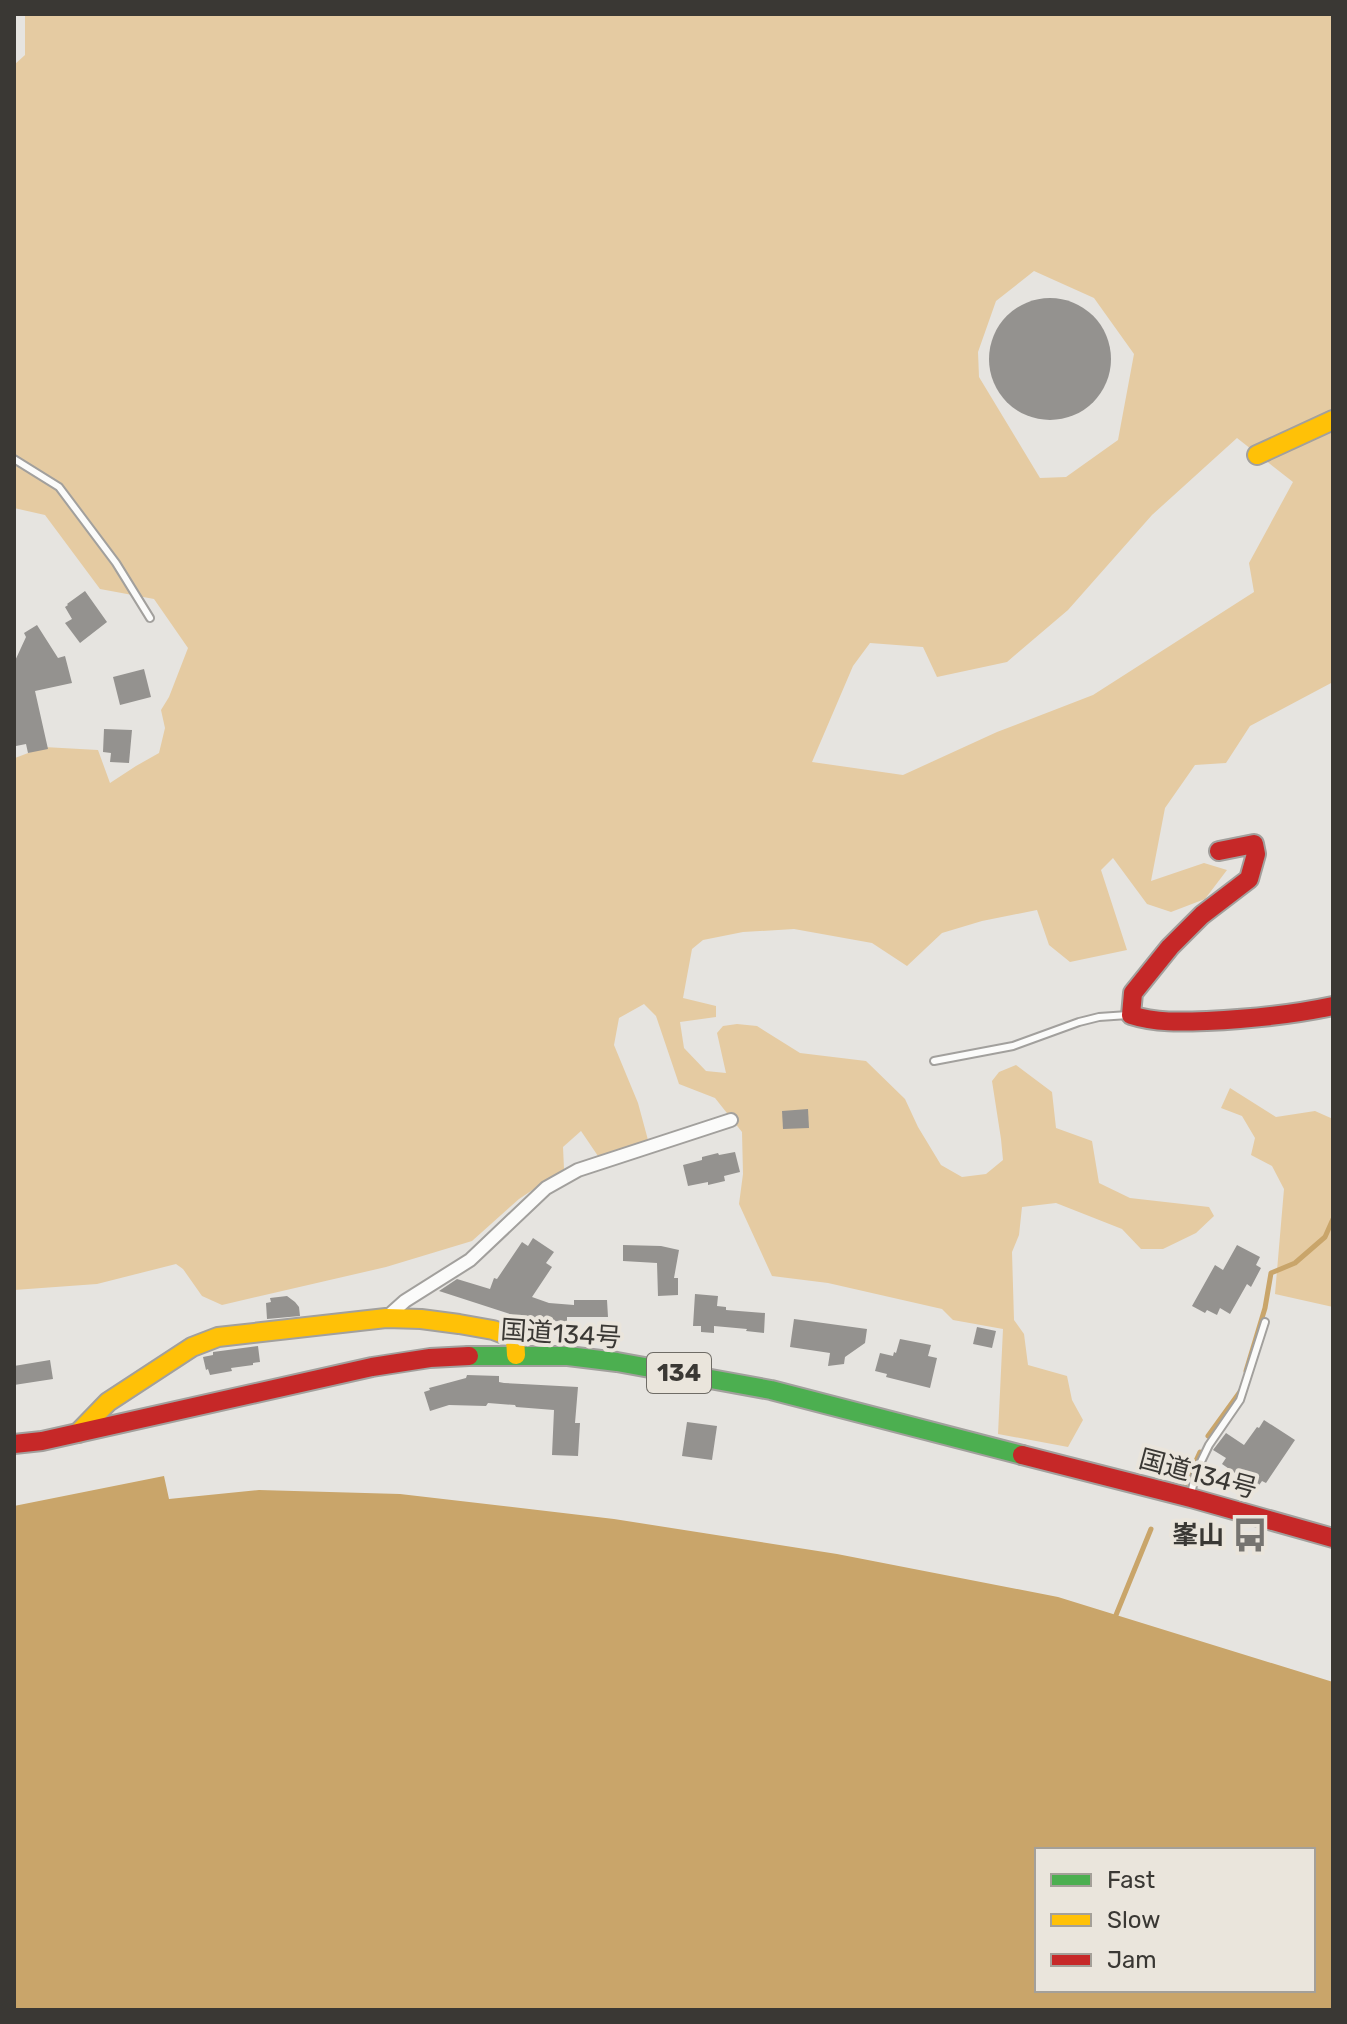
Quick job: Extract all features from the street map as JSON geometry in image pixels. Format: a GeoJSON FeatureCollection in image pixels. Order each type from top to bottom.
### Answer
{"type":"FeatureCollection","features":[{"type":"Feature","properties":{"kind":"main road"},"geometry":{"type":"LineString","coordinates":[[1257,455],[1333,420]]}},
{"type":"Feature","properties":{"kind":"main road"},"geometry":{"type":"LineString","coordinates":[[1219,851],[1254,844],[1256,854],[1249,879],[1202,915],[1170,947],[1133,993],[1131,1015],[1175,1022],[1230,1021],[1296,1014],[1333,1006]]}},
{"type":"Feature","properties":{"kind":"main road"},"geometry":{"type":"LineString","coordinates":[[78,1433],[108,1402],[192,1347],[218,1337],[386,1318],[421,1319],[493,1330],[515,1338],[516,1355]]}},
{"type":"Feature","properties":{"kind":"main road","name":"国道134号"},"geometry":{"type":"LineString","coordinates":[[14,1444],[78,1433],[372,1367],[430,1358],[568,1356],[771,1390],[1191,1498],[1333,1538]]}},
{"type":"Feature","properties":{"kind":"street"},"geometry":{"type":"LineString","coordinates":[[386,1318],[405,1301],[470,1260],[546,1188],[578,1170],[731,1120]]}},
{"type":"Feature","properties":{"kind":"lane"},"geometry":{"type":"LineString","coordinates":[[14,459],[59,487],[116,563],[150,618]]}},
{"type":"Feature","properties":{"kind":"lane"},"geometry":{"type":"LineString","coordinates":[[934,1061],[1013,1046],[1099,1017],[1131,1015]]}},
{"type":"Feature","properties":{"kind":"lane"},"geometry":{"type":"LineString","coordinates":[[1191,1498],[1196,1472],[1209,1445],[1240,1400],[1265,1322]]}},
{"type":"Feature","properties":{"kind":"shaded area"},"geometry":{"type":"Polygon","coordinates":[[[25,14],[1333,14],[1333,682],[1250,726],[1226,763],[1195,765],[1165,808],[1151,881],[1204,863],[1227,870],[1205,899],[1171,912],[1147,904],[1113,858],[1101,870],[1127,950],[1070,962],[1049,945],[1037,910],[942,933],[907,966],[872,943],[794,929],[743,932],[703,940],[692,949],[683,998],[716,1006],[716,1017],[680,1022],[684,1048],[706,1071],[726,1073],[717,1033],[723,1026],[737,1024],[757,1026],[800,1053],[866,1061],[905,1099],[941,1165],[962,1177],[986,1174],[1003,1160],[992,1081],[999,1072],[1016,1065],[1052,1092],[1056,1128],[1092,1141],[1099,1183],[1130,1198],[1209,1207],[1214,1216],[1196,1233],[1163,1249],[1141,1249],[1122,1229],[1056,1203],[1022,1207],[1019,1235],[1012,1252],[1014,1320],[1024,1334],[1028,1365],[1067,1376],[1072,1400],[1083,1420],[1068,1447],[998,1434],[1003,1329],[953,1320],[942,1309],[828,1283],[772,1276],[739,1204],[743,1174],[742,1132],[715,1098],[679,1084],[656,1016],[644,1004],[619,1018],[614,1045],[638,1103],[648,1140],[598,1156],[581,1131],[563,1147],[564,1169],[519,1199],[472,1241],[386,1267],[222,1305],[202,1296],[176,1264],[97,1284],[14,1290],[14,756],[44,747],[98,750],[110,783],[159,753],[165,728],[161,710],[188,648],[154,599],[100,589],[45,515],[14,508],[14,65],[25,55],[25,14]],[[1034,271],[996,301],[978,352],[979,377],[1040,478],[1066,477],[1118,440],[1134,354],[1094,298],[1034,271]],[[1237,438],[1152,515],[1068,610],[1007,662],[937,677],[923,647],[870,643],[853,666],[812,762],[903,775],[997,732],[1093,695],[1254,592],[1249,563],[1293,482],[1237,438]]]}},
{"type":"Feature","properties":{"kind":"shaded area"},"geometry":{"type":"Polygon","coordinates":[[[1230,1088],[1276,1117],[1315,1111],[1333,1119],[1333,1307],[1275,1294],[1284,1189],[1272,1166],[1251,1155],[1255,1138],[1242,1116],[1221,1108],[1230,1088]]]}},
{"type":"Feature","properties":{"kind":"shaded area"},"geometry":{"type":"Polygon","coordinates":[[[164,1476],[169,1499],[259,1490],[400,1494],[614,1519],[837,1554],[1058,1597],[1333,1682],[1333,2010],[14,2010],[14,1506],[164,1476]]]}},
{"type":"Feature","properties":{"kind":"building"},"geometry":{"type":"Polygon","coordinates":[[[1050,298],[1073,302],[1093,316],[1107,336],[1111,359],[1107,382],[1093,402],[1073,416],[1050,420],[1027,416],[1007,402],[993,382],[989,359],[993,336],[1007,316],[1027,302],[1050,298]]]}},
{"type":"Feature","properties":{"kind":"building"},"geometry":{"type":"Polygon","coordinates":[[[85,591],[107,622],[80,643],[65,623],[72,619],[65,607],[85,591]]]}},
{"type":"Feature","properties":{"kind":"building"},"geometry":{"type":"Polygon","coordinates":[[[37,625],[58,658],[65,656],[72,683],[35,691],[48,749],[28,753],[26,744],[16,746],[14,735],[14,663],[26,637],[24,633],[37,625]]]}},
{"type":"Feature","properties":{"kind":"building"},"geometry":{"type":"Polygon","coordinates":[[[144,669],[151,697],[120,705],[113,677],[144,669]]]}},
{"type":"Feature","properties":{"kind":"building"},"geometry":{"type":"Polygon","coordinates":[[[104,729],[132,730],[129,763],[110,762],[111,753],[103,752],[104,729]]]}},
{"type":"Feature","properties":{"kind":"building"},"geometry":{"type":"Polygon","coordinates":[[[808,1109],[809,1128],[783,1129],[782,1111],[808,1109]]]}},
{"type":"Feature","properties":{"kind":"building"},"geometry":{"type":"Polygon","coordinates":[[[735,1152],[740,1172],[724,1176],[725,1181],[688,1186],[683,1165],[718,1153],[735,1152]]]}},
{"type":"Feature","properties":{"kind":"building"},"geometry":{"type":"Polygon","coordinates":[[[533,1238],[554,1252],[546,1263],[552,1267],[532,1297],[549,1303],[574,1305],[574,1300],[607,1300],[608,1317],[567,1317],[567,1322],[529,1319],[528,1322],[439,1291],[457,1279],[490,1289],[494,1278],[497,1279],[522,1242],[528,1246],[533,1238]]]}},
{"type":"Feature","properties":{"kind":"building"},"geometry":{"type":"Polygon","coordinates":[[[623,1245],[679,1250],[674,1278],[678,1278],[678,1295],[658,1296],[657,1263],[623,1261],[623,1245]]]}},
{"type":"Feature","properties":{"kind":"building"},"geometry":{"type":"Polygon","coordinates":[[[1237,1245],[1260,1257],[1256,1265],[1261,1268],[1251,1287],[1247,1284],[1230,1314],[1220,1308],[1217,1315],[1207,1310],[1205,1313],[1192,1306],[1215,1265],[1223,1270],[1237,1245]]]}},
{"type":"Feature","properties":{"kind":"building"},"geometry":{"type":"Polygon","coordinates":[[[695,1294],[718,1296],[717,1306],[726,1307],[726,1310],[765,1313],[764,1333],[714,1326],[714,1333],[701,1332],[701,1326],[693,1326],[695,1294]]]}},
{"type":"Feature","properties":{"kind":"building"},"geometry":{"type":"Polygon","coordinates":[[[287,1296],[299,1307],[300,1316],[267,1319],[266,1303],[271,1302],[270,1298],[287,1296]]]}},
{"type":"Feature","properties":{"kind":"building"},"geometry":{"type":"Polygon","coordinates":[[[794,1319],[867,1329],[865,1343],[845,1357],[844,1364],[828,1366],[830,1353],[790,1347],[794,1319]]]}},
{"type":"Feature","properties":{"kind":"building"},"geometry":{"type":"Polygon","coordinates":[[[977,1327],[996,1331],[992,1348],[973,1344],[977,1327]]]}},
{"type":"Feature","properties":{"kind":"building"},"geometry":{"type":"Polygon","coordinates":[[[900,1339],[931,1345],[928,1356],[937,1358],[930,1388],[886,1377],[887,1374],[875,1371],[880,1353],[893,1356],[900,1339]]]}},
{"type":"Feature","properties":{"kind":"building"},"geometry":{"type":"Polygon","coordinates":[[[258,1346],[260,1362],[210,1375],[206,1370],[203,1357],[213,1355],[213,1352],[258,1346]]]}},
{"type":"Feature","properties":{"kind":"building"},"geometry":{"type":"Polygon","coordinates":[[[50,1360],[53,1379],[14,1385],[14,1366],[50,1360]]]}},
{"type":"Feature","properties":{"kind":"building"},"geometry":{"type":"Polygon","coordinates":[[[467,1375],[499,1376],[499,1382],[504,1383],[578,1387],[575,1423],[580,1423],[578,1456],[552,1455],[554,1410],[488,1403],[486,1406],[449,1405],[430,1411],[424,1392],[466,1378],[467,1375]]]}},
{"type":"Feature","properties":{"kind":"building"},"geometry":{"type":"Polygon","coordinates":[[[1264,1420],[1295,1440],[1266,1483],[1262,1481],[1257,1488],[1222,1464],[1226,1458],[1213,1450],[1226,1433],[1244,1445],[1264,1420]]]}},
{"type":"Feature","properties":{"kind":"building"},"geometry":{"type":"Polygon","coordinates":[[[687,1422],[717,1426],[712,1460],[682,1456],[687,1422]]]}},
{"type":"Feature","properties":{"kind":"waterway"},"geometry":{"type":"LineString","coordinates":[[1246,1371],[1265,1308],[1271,1273],[1295,1263],[1325,1237],[1333,1219]]}},
{"type":"Feature","properties":{"kind":"waterway"},"geometry":{"type":"LineString","coordinates":[[1208,1436],[1242,1389]]}},
{"type":"Feature","properties":{"kind":"waterway"},"geometry":{"type":"LineString","coordinates":[[1185,1485],[1200,1452]]}},
{"type":"Feature","properties":{"kind":"waterway"},"geometry":{"type":"LineString","coordinates":[[1116,1615],[1151,1529]]}},
{"type":"Feature","properties":{"kind":"traffic: fast"},"geometry":{"type":"LineString","coordinates":[[469,1356],[568,1356],[617,1362],[771,1390],[1022,1455]]}},
{"type":"Feature","properties":{"kind":"traffic: slow"},"geometry":{"type":"LineString","coordinates":[[1257,455],[1333,420]]}},
{"type":"Feature","properties":{"kind":"traffic: slow"},"geometry":{"type":"LineString","coordinates":[[78,1433],[108,1402],[192,1347],[218,1337],[386,1318],[421,1319],[493,1330],[515,1338],[516,1355]]}},
{"type":"Feature","properties":{"kind":"traffic: jam"},"geometry":{"type":"LineString","coordinates":[[1219,851],[1254,844],[1256,854],[1249,879],[1202,915],[1170,947],[1133,993],[1131,1015],[1159,1021],[1207,1021],[1270,1016],[1333,1006]]}},
{"type":"Feature","properties":{"kind":"traffic: jam"},"geometry":{"type":"LineString","coordinates":[[14,1444],[42,1441],[372,1367],[430,1358],[469,1356]]}},
{"type":"Feature","properties":{"kind":"traffic: jam"},"geometry":{"type":"LineString","coordinates":[[1022,1455],[1333,1538]]}},
{"type":"Feature","properties":{"kind":"place","name":"峯山"},"geometry":{"type":"Point","coordinates":[1250,1535]}}]}
